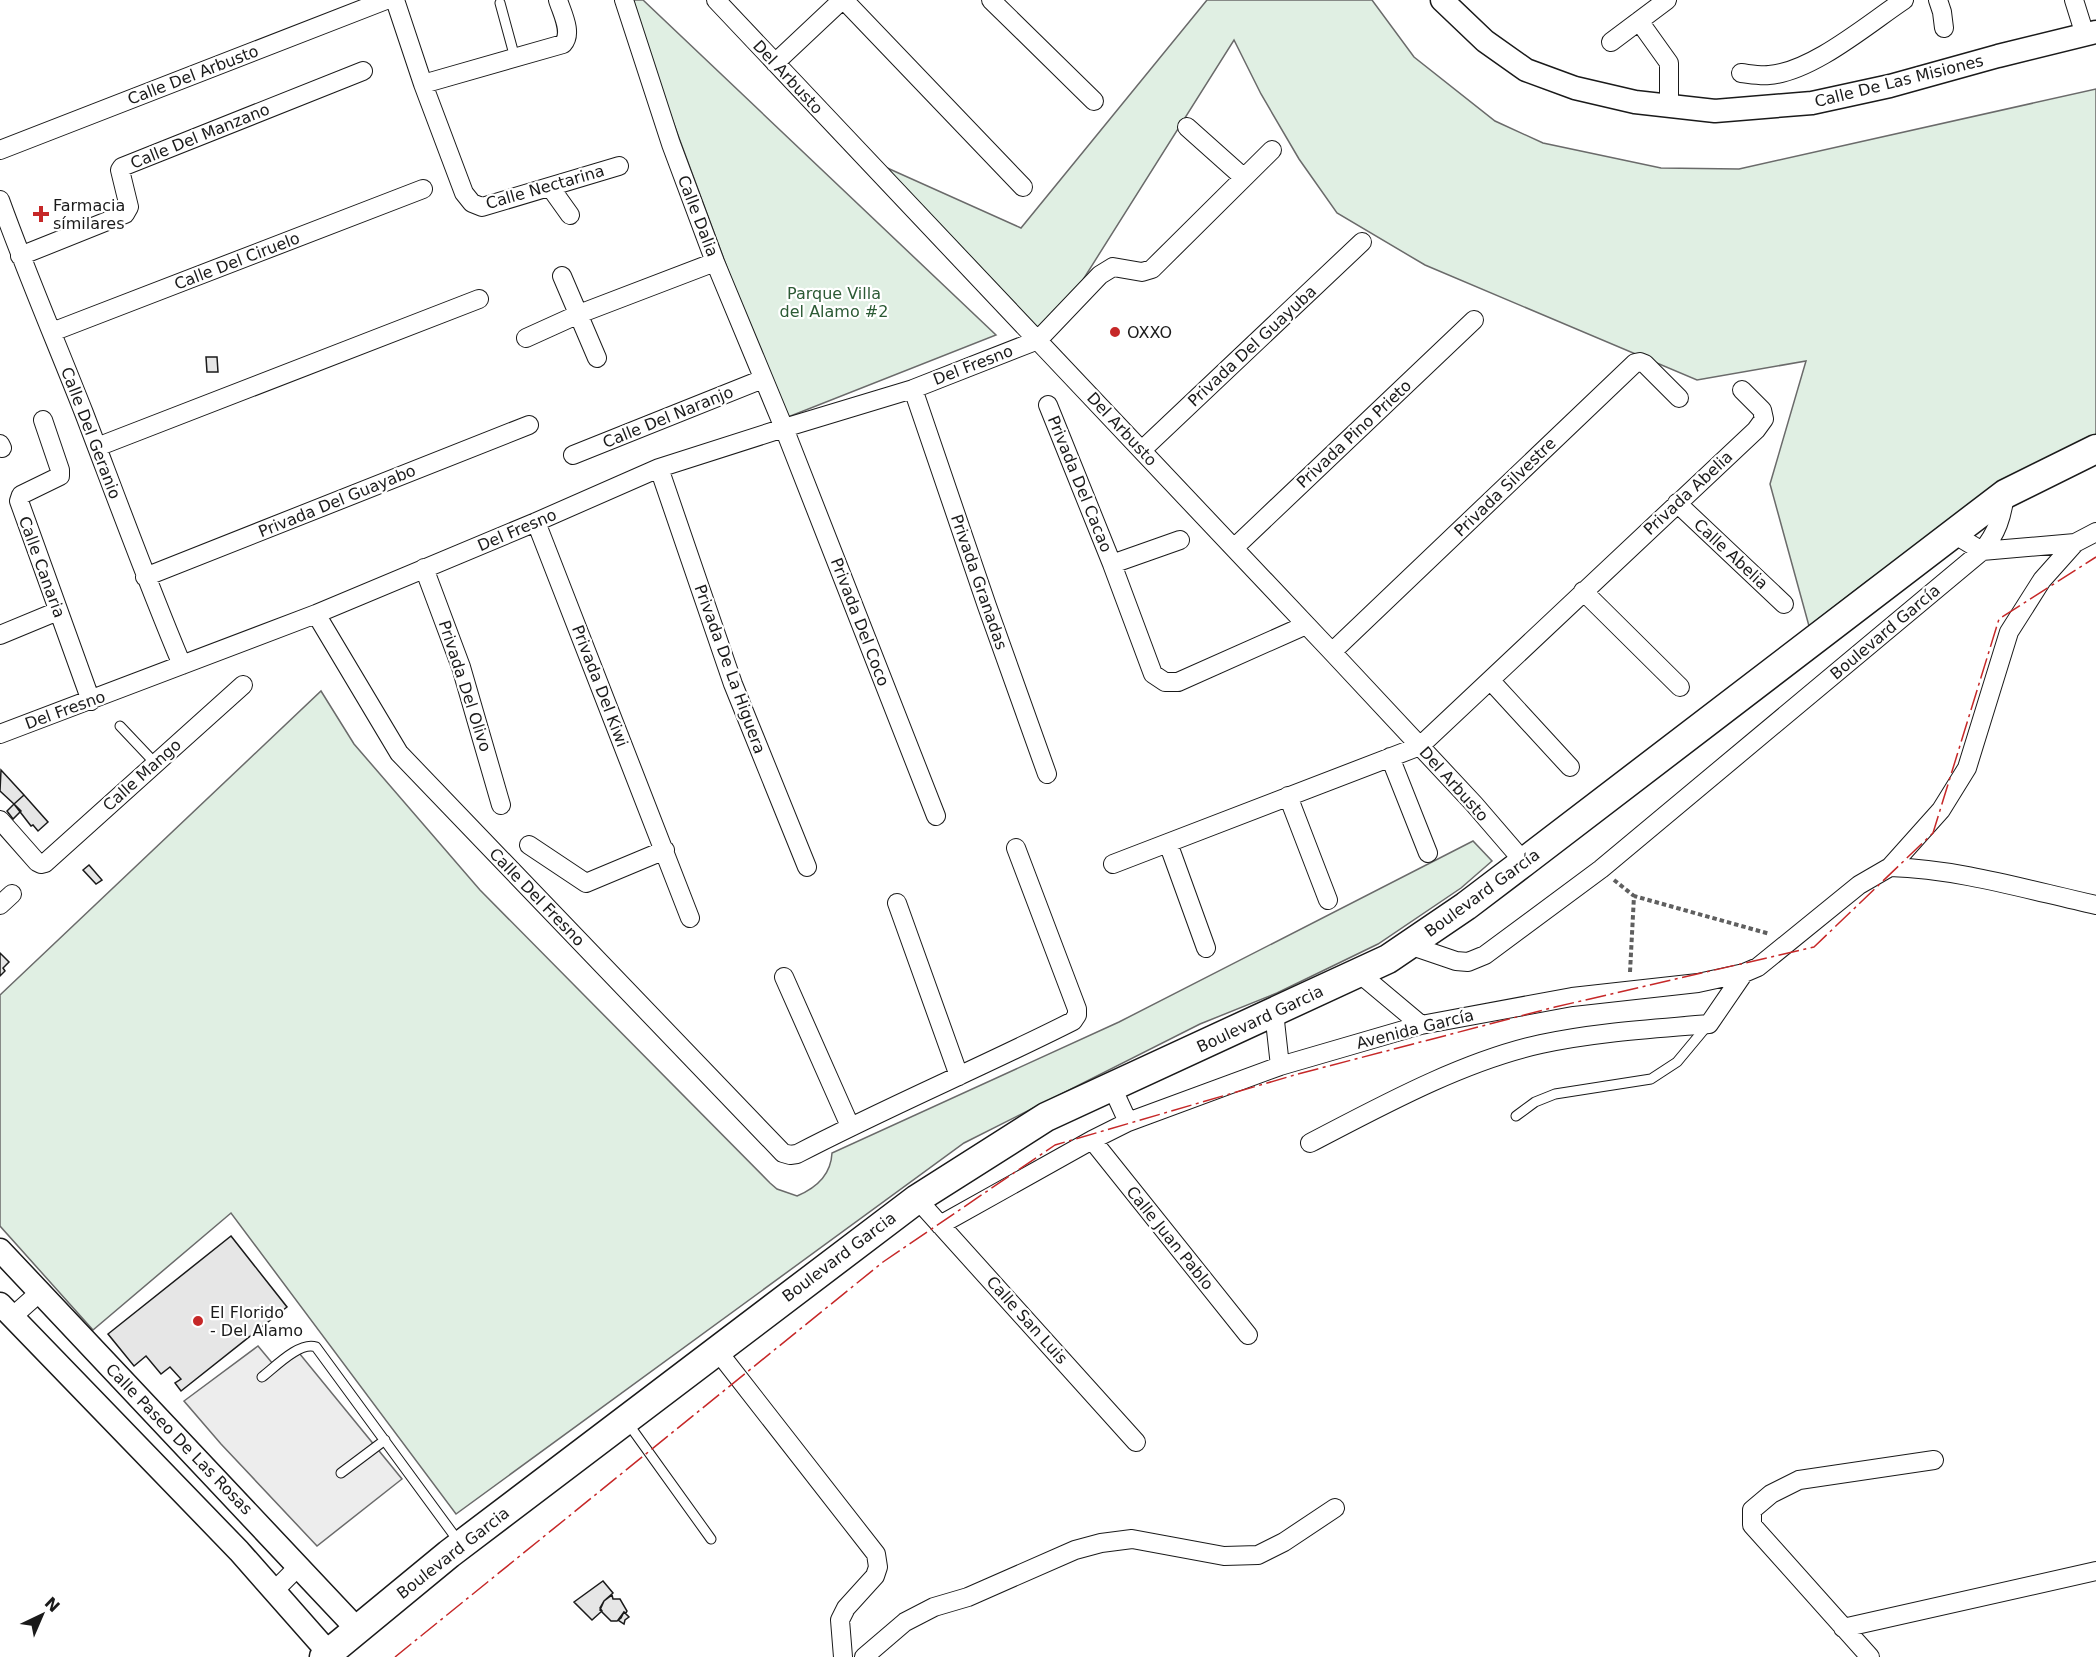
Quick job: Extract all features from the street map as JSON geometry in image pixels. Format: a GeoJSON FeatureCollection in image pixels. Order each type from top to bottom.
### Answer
{"type":"FeatureCollection","features":[{"type":"Feature","properties":{"kind":"main road","name":"Boulevard García"},"geometry":{"type":"LineString","coordinates":[[1409,945],[1524,862],[2005,494],[2096,449]]}},
{"type":"Feature","properties":{"kind":"main road","name":"Boulevard Garcia"},"geometry":{"type":"LineString","coordinates":[[326,1655],[461,1545],[916,1199],[1046,1117],[1359,973],[1388,959],[1409,945]]}},
{"type":"Feature","properties":{"kind":"street","name":"Calle Del Arbusto"},"geometry":{"type":"LineString","coordinates":[[0,150],[386,0]]}},
{"type":"Feature","properties":{"kind":"street"},"geometry":{"type":"LineString","coordinates":[[395,0],[423,84],[562,44],[567,39],[568,32],[558,0]]}},
{"type":"Feature","properties":{"kind":"street","name":"Calle Dalia"},"geometry":{"type":"LineString","coordinates":[[624,0],[671,144],[715,262],[784,428]]}},
{"type":"Feature","properties":{"kind":"street","name":"Del Arbusto"},"geometry":{"type":"LineString","coordinates":[[716,0],[1332,652],[1524,862]]}},
{"type":"Feature","properties":{"kind":"street"},"geometry":{"type":"LineString","coordinates":[[775,63],[843,0],[1023,187]]}},
{"type":"Feature","properties":{"kind":"street"},"geometry":{"type":"LineString","coordinates":[[991,0],[1094,101]]}},
{"type":"Feature","properties":{"kind":"street"},"geometry":{"type":"LineString","coordinates":[[1611,42],[1667,0]]}},
{"type":"Feature","properties":{"kind":"street"},"geometry":{"type":"LineString","coordinates":[[1741,73],[1770,75],[1795,69],[1817,58],[1904,0]]}},
{"type":"Feature","properties":{"kind":"street"},"geometry":{"type":"LineString","coordinates":[[1938,0],[1944,28]]}},
{"type":"Feature","properties":{"kind":"street"},"geometry":{"type":"LineString","coordinates":[[2074,0],[2091,33]]}},
{"type":"Feature","properties":{"kind":"street","name":"Calle De Las Misiones"},"geometry":{"type":"LineString","coordinates":[[1446,1],[1485,41],[1526,70],[1575,88],[1635,102],[1715,111],[1812,103],[1890,86],[2091,33]]}},
{"type":"Feature","properties":{"kind":"street"},"geometry":{"type":"LineString","coordinates":[[1639,21],[1669,63],[1669,107]]}},
{"type":"Feature","properties":{"kind":"street","name":"Calle Del Manzano"},"geometry":{"type":"LineString","coordinates":[[20,256],[125,214],[129,207],[120,170],[122,167],[363,71]]}},
{"type":"Feature","properties":{"kind":"street","name":"Calle Nectarina"},"geometry":{"type":"LineString","coordinates":[[423,84],[464,193],[472,203],[482,207],[619,166]]}},
{"type":"Feature","properties":{"kind":"street"},"geometry":{"type":"LineString","coordinates":[[1187,127],[1243,177]]}},
{"type":"Feature","properties":{"kind":"street"},"geometry":{"type":"LineString","coordinates":[[1038,340],[1100,275],[1113,267],[1142,272],[1152,269],[1272,150]]}},
{"type":"Feature","properties":{"kind":"street"},"geometry":{"type":"LineString","coordinates":[[550,187],[570,215]]}},
{"type":"Feature","properties":{"kind":"street","name":"Calle Del Ciruelo"},"geometry":{"type":"LineString","coordinates":[[52,332],[423,189]]}},
{"type":"Feature","properties":{"kind":"street","name":"Calle Del Geranio"},"geometry":{"type":"LineString","coordinates":[[0,200],[20,256],[97,447],[145,577],[182,665]]}},
{"type":"Feature","properties":{"kind":"street","name":"Privada Del Guayuba"},"geometry":{"type":"LineString","coordinates":[[1142,450],[1362,242]]}},
{"type":"Feature","properties":{"kind":"street"},"geometry":{"type":"LineString","coordinates":[[526,338],[579,314],[715,262]]}},
{"type":"Feature","properties":{"kind":"street"},"geometry":{"type":"LineString","coordinates":[[562,276],[597,358]]}},
{"type":"Feature","properties":{"kind":"street"},"geometry":{"type":"LineString","coordinates":[[97,447],[479,299]]}},
{"type":"Feature","properties":{"kind":"street","name":"Privada Pino Prieto"},"geometry":{"type":"LineString","coordinates":[[1234,548],[1474,320]]}},
{"type":"Feature","properties":{"kind":"street","name":"Del Fresno"},"geometry":{"type":"LineString","coordinates":[[0,734],[316,614],[659,468],[913,389],[1038,340]]}},
{"type":"Feature","properties":{"kind":"street","name":"Privada Silvestre"},"geometry":{"type":"LineString","coordinates":[[1332,652],[1635,363],[1645,364],[1679,398]]}},
{"type":"Feature","properties":{"kind":"street","name":"Calle Del Naranjo"},"geometry":{"type":"LineString","coordinates":[[573,455],[763,379]]}},
{"type":"Feature","properties":{"kind":"street","name":"Privada Granadas"},"geometry":{"type":"LineString","coordinates":[[913,389],[1047,774]]}},
{"type":"Feature","properties":{"kind":"street","name":"Privada Abelia"},"geometry":{"type":"LineString","coordinates":[[1420,746],[1756,430],[1764,419],[1762,410],[1743,390]]}},
{"type":"Feature","properties":{"kind":"street","name":"Privada Del Cacao"},"geometry":{"type":"LineString","coordinates":[[1048,405],[1112,564],[1153,674],[1165,682],[1178,682],[1306,625]]}},
{"type":"Feature","properties":{"kind":"street","name":"Calle Canaria"},"geometry":{"type":"LineString","coordinates":[[43,420],[60,476],[21,495],[19,501],[90,701]]}},
{"type":"Feature","properties":{"kind":"street","name":"Privada Del Guayabo"},"geometry":{"type":"LineString","coordinates":[[145,577],[529,425]]}},
{"type":"Feature","properties":{"kind":"street","name":"Privada Del Coco"},"geometry":{"type":"LineString","coordinates":[[784,428],[936,816]]}},
{"type":"Feature","properties":{"kind":"street","name":"Privada De La Higuera"},"geometry":{"type":"LineString","coordinates":[[659,468],[733,684],[807,867]]}},
{"type":"Feature","properties":{"kind":"street","name":"Boulevard García"},"geometry":{"type":"LineString","coordinates":[[1409,945],[1456,961],[1468,962],[1485,955],[1601,869],[1982,551],[1993,538],[2002,516],[2005,494]]}},
{"type":"Feature","properties":{"kind":"street","name":"Calle Abelia"},"geometry":{"type":"LineString","coordinates":[[1677,503],[1784,604]]}},
{"type":"Feature","properties":{"kind":"street","name":"Privada Del Kiwi"},"geometry":{"type":"LineString","coordinates":[[536,522],[690,918]]}},
{"type":"Feature","properties":{"kind":"street"},"geometry":{"type":"LineString","coordinates":[[1952,533],[1982,551],[2076,543],[2096,532]]}},
{"type":"Feature","properties":{"kind":"street","name":"Privada Del Cacao"},"geometry":{"type":"LineString","coordinates":[[1112,564],[1180,540]]}},
{"type":"Feature","properties":{"kind":"street","name":"Avenida García"},"geometry":{"type":"LineString","coordinates":[[940,1225],[1128,1122],[1280,1066],[1421,1025],[1561,998],[1698,983],[1744,973],[1758,967],[1859,885],[1890,867],[1941,810],[1967,768],[2009,632],[2042,580],[2076,543]]}},
{"type":"Feature","properties":{"kind":"street","name":"Privada Del Olivo"},"geometry":{"type":"LineString","coordinates":[[424,568],[461,667],[501,805]]}},
{"type":"Feature","properties":{"kind":"street"},"geometry":{"type":"LineString","coordinates":[[1583,591],[1680,687]]}},
{"type":"Feature","properties":{"kind":"street"},"geometry":{"type":"LineString","coordinates":[[0,635],[58,611]]}},
{"type":"Feature","properties":{"kind":"street","name":"Calle Del Fresno"},"geometry":{"type":"LineString","coordinates":[[316,614],[399,753],[783,1153],[797,1154],[850,1126]]}},
{"type":"Feature","properties":{"kind":"street"},"geometry":{"type":"LineString","coordinates":[[1490,680],[1570,767]]}},
{"type":"Feature","properties":{"kind":"street","name":"Calle Mango"},"geometry":{"type":"LineString","coordinates":[[0,820],[41,864],[45,863],[243,685]]}},
{"type":"Feature","properties":{"kind":"street"},"geometry":{"type":"LineString","coordinates":[[1113,864],[1420,746]]}},
{"type":"Feature","properties":{"kind":"street"},"geometry":{"type":"LineString","coordinates":[[1390,757],[1428,854]]}},
{"type":"Feature","properties":{"kind":"street"},"geometry":{"type":"LineString","coordinates":[[1288,796],[1328,900]]}},
{"type":"Feature","properties":{"kind":"street"},"geometry":{"type":"LineString","coordinates":[[1168,843],[1206,948]]}},
{"type":"Feature","properties":{"kind":"street"},"geometry":{"type":"LineString","coordinates":[[529,845],[585,883],[665,850]]}},
{"type":"Feature","properties":{"kind":"street"},"geometry":{"type":"LineString","coordinates":[[784,977],[850,1126],[1073,1021],[1077,1015],[1077,1009],[1017,848]]}},
{"type":"Feature","properties":{"kind":"street"},"geometry":{"type":"LineString","coordinates":[[1890,867],[1943,872],[2096,904]]}},
{"type":"Feature","properties":{"kind":"street"},"geometry":{"type":"LineString","coordinates":[[897,903],[959,1076]]}},
{"type":"Feature","properties":{"kind":"street"},"geometry":{"type":"LineString","coordinates":[[1359,973],[1421,1025]]}},
{"type":"Feature","properties":{"kind":"street"},"geometry":{"type":"LineString","coordinates":[[1310,1143],[1386,1104],[1486,1060],[1541,1044],[1636,1030],[1709,1024],[1744,973]]}},
{"type":"Feature","properties":{"kind":"street"},"geometry":{"type":"LineString","coordinates":[[1274,1012],[1280,1066]]}},
{"type":"Feature","properties":{"kind":"street"},"geometry":{"type":"LineString","coordinates":[[1112,1087],[1128,1122]]}},
{"type":"Feature","properties":{"kind":"street","name":"Calle Juan Pablo"},"geometry":{"type":"LineString","coordinates":[[1092,1140],[1248,1335]]}},
{"type":"Feature","properties":{"kind":"street","name":"Calle San Luis"},"geometry":{"type":"LineString","coordinates":[[916,1199],[1136,1442]]}},
{"type":"Feature","properties":{"kind":"street","name":"Calle Paseo De Las Rosas"},"geometry":{"type":"LineString","coordinates":[[0,1250],[357,1629]]}},
{"type":"Feature","properties":{"kind":"street"},"geometry":{"type":"LineString","coordinates":[[39,1293],[6,1311],[275,1590],[326,1655]]}},
{"type":"Feature","properties":{"kind":"street"},"geometry":{"type":"LineString","coordinates":[[716,1349],[876,1554],[878,1567],[875,1576],[846,1608],[840,1620],[843,1657]]}},
{"type":"Feature","properties":{"kind":"street"},"geometry":{"type":"LineString","coordinates":[[1870,1657],[1752,1525],[1752,1510],[1771,1494],[1799,1480],[1934,1460]]}},
{"type":"Feature","properties":{"kind":"street"},"geometry":{"type":"LineString","coordinates":[[864,1657],[905,1622],[934,1607],[968,1597],[1075,1550],[1101,1543],[1132,1539],[1224,1556],[1258,1555],[1284,1542],[1335,1508]]}},
{"type":"Feature","properties":{"kind":"street"},"geometry":{"type":"LineString","coordinates":[[275,1590],[299,1566]]}},
{"type":"Feature","properties":{"kind":"street"},"geometry":{"type":"LineString","coordinates":[[1843,1628],[2096,1571]]}},
{"type":"Feature","properties":{"kind":"lane"},"geometry":{"type":"LineString","coordinates":[[500,3],[515,58]]}},
{"type":"Feature","properties":{"kind":"lane"},"geometry":{"type":"LineString","coordinates":[[120,726],[155,763]]}},
{"type":"Feature","properties":{"kind":"lane"},"geometry":{"type":"LineString","coordinates":[[1516,1116],[1535,1102],[1555,1094],[1651,1079],[1677,1062],[1709,1024]]}},
{"type":"Feature","properties":{"kind":"lane"},"geometry":{"type":"LineString","coordinates":[[262,1377],[300,1347],[310,1345],[316,1347],[461,1545]]}},
{"type":"Feature","properties":{"kind":"lane"},"geometry":{"type":"LineString","coordinates":[[625,1419],[711,1539]]}},
{"type":"Feature","properties":{"kind":"lane"},"geometry":{"type":"LineString","coordinates":[[341,1473],[385,1440]]}},
{"type":"Feature","properties":{"kind":"path"},"geometry":{"type":"LineString","coordinates":[[1601,869],[1634,896],[1792,940]]}},
{"type":"Feature","properties":{"kind":"path"},"geometry":{"type":"LineString","coordinates":[[1629,991],[1634,896]]}},
{"type":"Feature","properties":{"kind":"green space","name":"Parque Villa del Alamo #2"},"geometry":{"type":"Polygon","coordinates":[[[628,0],[643,0],[996,335],[783,419],[628,0]]]}},
{"type":"Feature","properties":{"kind":"green space"},"geometry":{"type":"Polygon","coordinates":[[[1207,0],[1372,0],[1414,57],[1495,121],[1543,143],[1661,168],[1739,169],[2096,89],[2096,438],[1975,505],[1867,581],[1809,626],[1770,484],[1806,361],[1697,380],[1425,265],[1337,213],[1299,159],[1261,94],[1234,40],[1057,321],[1038,340],[865,158],[1021,228],[1207,0]]]}},
{"type":"Feature","properties":{"kind":"green space"},"geometry":{"type":"Polygon","coordinates":[[[321,691],[354,744],[480,890],[770,1183],[777,1189],[797,1196],[821,1180],[829,1168],[832,1153],[1119,1022],[1473,841],[1492,861],[1461,888],[1378,944],[1277,993],[1200,1024],[964,1143],[456,1514],[231,1213],[93,1330],[0,1226],[0,995],[321,691]]]}},
{"type":"Feature","properties":{"kind":"shaded area"},"geometry":{"type":"Polygon","coordinates":[[[258,1346],[273,1364],[295,1348],[402,1479],[317,1546],[184,1401],[258,1346]]]}},
{"type":"Feature","properties":{"kind":"building"},"geometry":{"type":"Polygon","coordinates":[[[206,357],[217,357],[218,372],[207,372],[206,357]]]}},
{"type":"Feature","properties":{"kind":"building"},"geometry":{"type":"Polygon","coordinates":[[[1,770],[24,795],[14,804],[0,791],[1,770]]]}},
{"type":"Feature","properties":{"kind":"building"},"geometry":{"type":"Polygon","coordinates":[[[24,795],[48,822],[38,831],[33,825],[31,826],[14,804],[24,795]]]}},
{"type":"Feature","properties":{"kind":"building"},"geometry":{"type":"Polygon","coordinates":[[[14,804],[21,811],[13,819],[7,811],[14,804]]]}},
{"type":"Feature","properties":{"kind":"building"},"geometry":{"type":"Polygon","coordinates":[[[89,865],[102,880],[96,884],[83,870],[89,865]]]}},
{"type":"Feature","properties":{"kind":"building"},"geometry":{"type":"Polygon","coordinates":[[[0,953],[9,962],[3,968],[5,971],[0,976],[0,953]]]}},
{"type":"Feature","properties":{"kind":"building","name":"El Florido - Del Alamo"},"geometry":{"type":"Polygon","coordinates":[[[231,1236],[287,1307],[181,1391],[175,1383],[181,1379],[170,1367],[161,1374],[146,1356],[134,1366],[108,1334],[231,1236]]]}},
{"type":"Feature","properties":{"kind":"building"},"geometry":{"type":"Polygon","coordinates":[[[603,1581],[613,1593],[604,1601],[600,1608],[602,1611],[592,1620],[574,1602],[603,1581]]]}},
{"type":"Feature","properties":{"kind":"building"},"geometry":{"type":"Polygon","coordinates":[[[612,1595],[613,1599],[620,1599],[627,1611],[617,1621],[611,1621],[600,1610],[604,1601],[612,1595]]]}},
{"type":"Feature","properties":{"kind":"building"},"geometry":{"type":"Polygon","coordinates":[[[624,1612],[629,1617],[624,1624],[618,1620],[624,1612]]]}},
{"type":"Feature","properties":{"kind":"power"},"geometry":{"type":"LineString","coordinates":[[395,1657],[883,1262],[1055,1145],[1298,1074],[1555,1007],[1814,947],[1933,833],[1999,619],[2096,557]]}},
{"type":"Feature","properties":{"kind":"place","name":"Farmacia símilares"},"geometry":{"type":"Point","coordinates":[41,214]}},
{"type":"Feature","properties":{"kind":"place","name":"OXXO"},"geometry":{"type":"Point","coordinates":[1115,332]}},
{"type":"Feature","properties":{"kind":"place","name":"El Florido - Del Alamo"},"geometry":{"type":"Point","coordinates":[198,1321]}}]}
